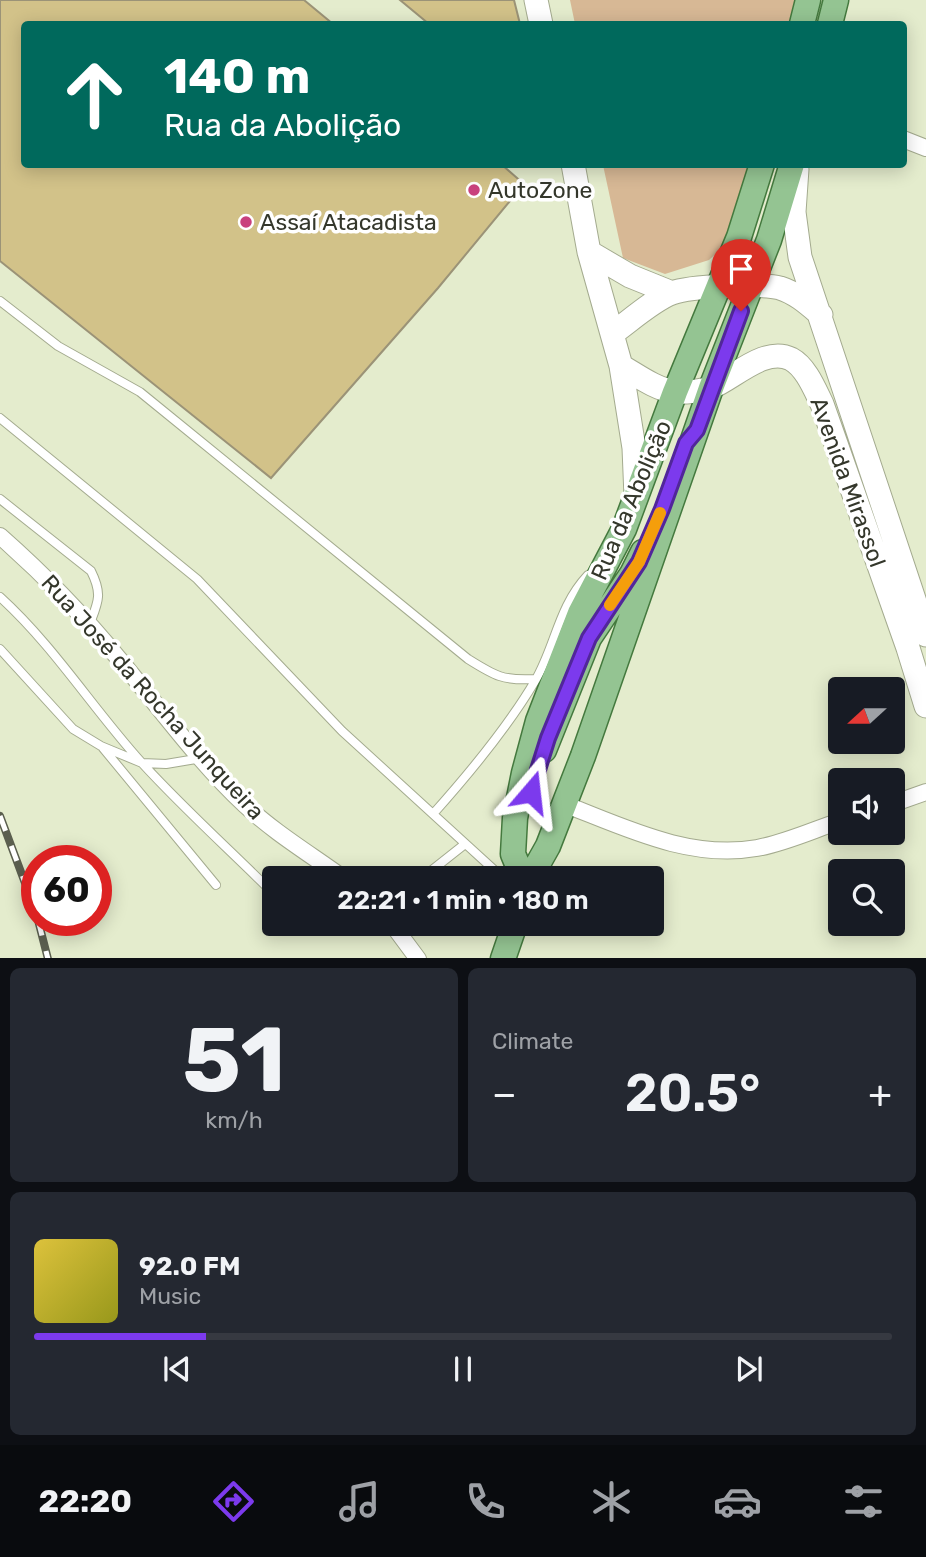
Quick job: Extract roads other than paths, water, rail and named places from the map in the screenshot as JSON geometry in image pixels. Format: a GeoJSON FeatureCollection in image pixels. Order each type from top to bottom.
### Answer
{"type":"FeatureCollection","features":[{"type":"Feature","properties":{"kind":"main road"},"geometry":{"type":"LineString","coordinates":[[536,0],[540,21]]}},
{"type":"Feature","properties":{"kind":"main road"},"geometry":{"type":"LineString","coordinates":[[803,21],[808,0]]}},
{"type":"Feature","properties":{"kind":"main road"},"geometry":{"type":"LineString","coordinates":[[831,21],[836,0]]}},
{"type":"Feature","properties":{"kind":"main road"},"geometry":{"type":"LineString","coordinates":[[574,168],[589,252],[621,366],[634,449],[636,497]]}},
{"type":"Feature","properties":{"kind":"main road","name":"Rua da Abolição"},"geometry":{"type":"LineString","coordinates":[[520,866],[513,854],[515,818],[538,721],[559,661],[580,613],[609,561],[636,497],[675,392],[739,237],[761,168]]}},
{"type":"Feature","properties":{"kind":"main road","name":"Rua da Abolição"},"geometry":{"type":"LineString","coordinates":[[536,866],[548,846],[588,743],[711,388],[769,240],[791,168]]}},
{"type":"Feature","properties":{"kind":"main road","name":"Avenida Mirassol"},"geometry":{"type":"LineString","coordinates":[[797,168],[794,212],[800,257],[821,315],[920,646],[926,706]]}},
{"type":"Feature","properties":{"kind":"main road"},"geometry":{"type":"LineString","coordinates":[[589,252],[630,276],[672,293]]}},
{"type":"Feature","properties":{"kind":"main road"},"geometry":{"type":"LineString","coordinates":[[613,333],[672,293],[719,287],[780,288],[799,297],[821,315]]}},
{"type":"Feature","properties":{"kind":"main road","name":"Avenida Mirassol"},"geometry":{"type":"LineString","coordinates":[[621,366],[656,386],[675,392],[711,388],[756,361],[779,357],[791,359],[800,367],[812,383],[822,404],[920,646]]}},
{"type":"Feature","properties":{"kind":"main road"},"geometry":{"type":"LineString","coordinates":[[527,866],[524,833],[531,792],[548,738],[589,638],[639,562],[686,443],[697,430]]}},
{"type":"Feature","properties":{"kind":"main road"},"geometry":{"type":"LineString","coordinates":[[503,958],[511,936]]}},
{"type":"Feature","properties":{"kind":"street"},"geometry":{"type":"LineString","coordinates":[[907,141],[926,148]]}},
{"type":"Feature","properties":{"kind":"street","name":"Rua José da Rocha Junqueira"},"geometry":{"type":"LineString","coordinates":[[0,536],[34,566],[89,626],[243,803],[272,829],[326,866]]}},
{"type":"Feature","properties":{"kind":"street"},"geometry":{"type":"LineString","coordinates":[[905,799],[926,792]]}},
{"type":"Feature","properties":{"kind":"street"},"geometry":{"type":"LineString","coordinates":[[564,804],[685,847],[720,852],[759,848],[828,825]]}},
{"type":"Feature","properties":{"kind":"street"},"geometry":{"type":"LineString","coordinates":[[401,936],[418,958]]}},
{"type":"Feature","properties":{"kind":"lane"},"geometry":{"type":"LineString","coordinates":[[0,301],[58,346],[139,392],[468,659],[499,677],[514,681],[536,679]]}},
{"type":"Feature","properties":{"kind":"lane"},"geometry":{"type":"LineString","coordinates":[[0,418],[197,579],[342,731],[490,866]]}},
{"type":"Feature","properties":{"kind":"lane"},"geometry":{"type":"LineString","coordinates":[[0,499],[90,572],[98,585],[100,597],[89,626]]}},
{"type":"Feature","properties":{"kind":"lane"},"geometry":{"type":"LineString","coordinates":[[433,814],[512,715],[536,679],[568,601],[593,570],[609,561]]}},
{"type":"Feature","properties":{"kind":"lane"},"geometry":{"type":"LineString","coordinates":[[0,597],[16,612],[142,763],[262,882]]}},
{"type":"Feature","properties":{"kind":"lane"},"geometry":{"type":"LineString","coordinates":[[0,649],[73,729],[102,746],[142,763],[166,764],[202,758]]}},
{"type":"Feature","properties":{"kind":"lane"},"geometry":{"type":"LineString","coordinates":[[102,746],[216,885]]}},
{"type":"Feature","properties":{"kind":"lane"},"geometry":{"type":"LineString","coordinates":[[439,866],[465,844]]}},
{"type":"Feature","properties":{"kind":"railway"},"geometry":{"type":"LineString","coordinates":[[0,816],[21,872]]}},
{"type":"Feature","properties":{"kind":"railway"},"geometry":{"type":"LineString","coordinates":[[42,936],[48,958]]}},
{"type":"Feature","properties":{"kind":"place","name":"AutoZone"},"geometry":{"type":"Point","coordinates":[474,190]}},
{"type":"Feature","properties":{"kind":"place","name":"Assaí Atacadista"},"geometry":{"type":"Point","coordinates":[246,222]}}]}
